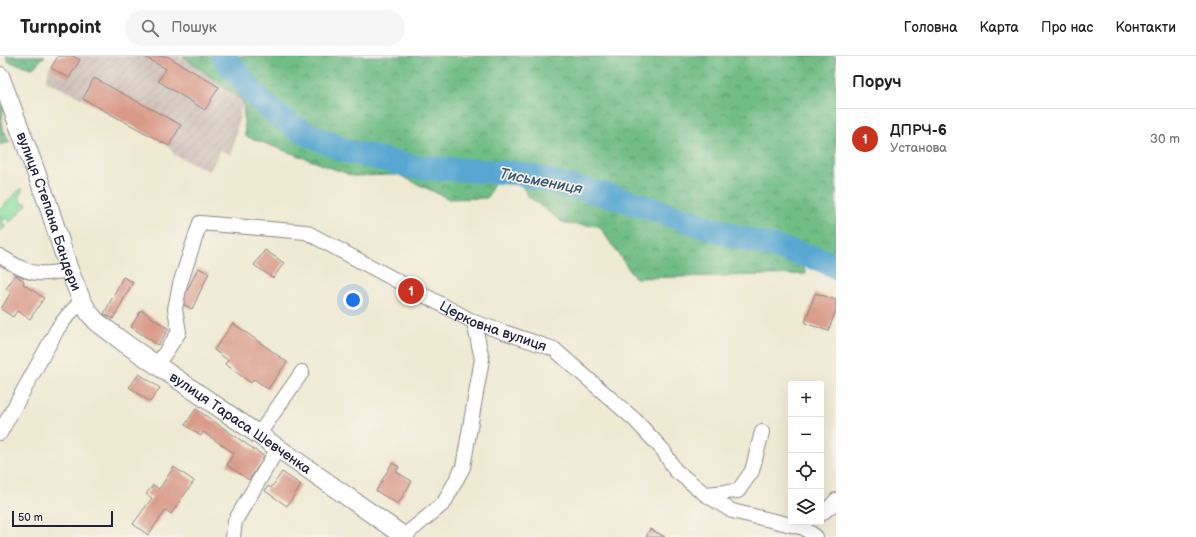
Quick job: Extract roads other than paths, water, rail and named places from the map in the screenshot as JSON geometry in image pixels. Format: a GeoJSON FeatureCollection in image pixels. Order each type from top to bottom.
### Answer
{"type":"FeatureCollection","features":[{"type":"Feature","properties":{"kind":"main road","name":"вулиця Степана Бандери"},"geometry":{"type":"LineString","coordinates":[[0,76],[48,204],[69,270],[82,301]]}},
{"type":"Feature","properties":{"kind":"main road","name":"вулиця Тараса Шевченка"},"geometry":{"type":"LineString","coordinates":[[82,301],[89,313],[106,330],[259,434],[405,537]]}},
{"type":"Feature","properties":{"kind":"street","name":"Церковна вулиця"},"geometry":{"type":"LineString","coordinates":[[157,365],[178,332],[175,309],[180,284],[200,223],[306,232],[474,322],[554,348],[636,420],[663,450],[675,470],[704,494],[732,511],[788,521]]}},
{"type":"Feature","properties":{"kind":"street"},"geometry":{"type":"LineString","coordinates":[[0,256],[23,269],[36,273],[50,273],[69,270]]}},
{"type":"Feature","properties":{"kind":"street"},"geometry":{"type":"LineString","coordinates":[[0,434],[58,328],[82,301]]}},
{"type":"Feature","properties":{"kind":"street"},"geometry":{"type":"LineString","coordinates":[[405,537],[444,503],[463,467],[482,359],[474,322]]}},
{"type":"Feature","properties":{"kind":"street"},"geometry":{"type":"LineString","coordinates":[[259,434],[302,372]]}},
{"type":"Feature","properties":{"kind":"street"},"geometry":{"type":"LineString","coordinates":[[704,494],[738,491],[752,471],[762,432]]}},
{"type":"Feature","properties":{"kind":"street"},"geometry":{"type":"LineString","coordinates":[[233,537],[235,521],[278,448]]}},
{"type":"Feature","properties":{"kind":"street"},"geometry":{"type":"LineString","coordinates":[[824,512],[836,500]]}},
{"type":"Feature","properties":{"kind":"street","name":"Церковна вулиця"},"geometry":{"type":"LineString","coordinates":[[808,525],[816,537]]}},
{"type":"Feature","properties":{"kind":"waterway","name":"Тисьмениця"},"geometry":{"type":"LineString","coordinates":[[223,56],[258,98],[279,117],[300,130],[346,151],[416,167],[516,173],[619,198],[738,237],[822,260],[836,267]]}},
{"type":"Feature","properties":{"kind":"place","name":"ДПРЧ-6"},"geometry":{"type":"Point","coordinates":[411,291]}}]}
